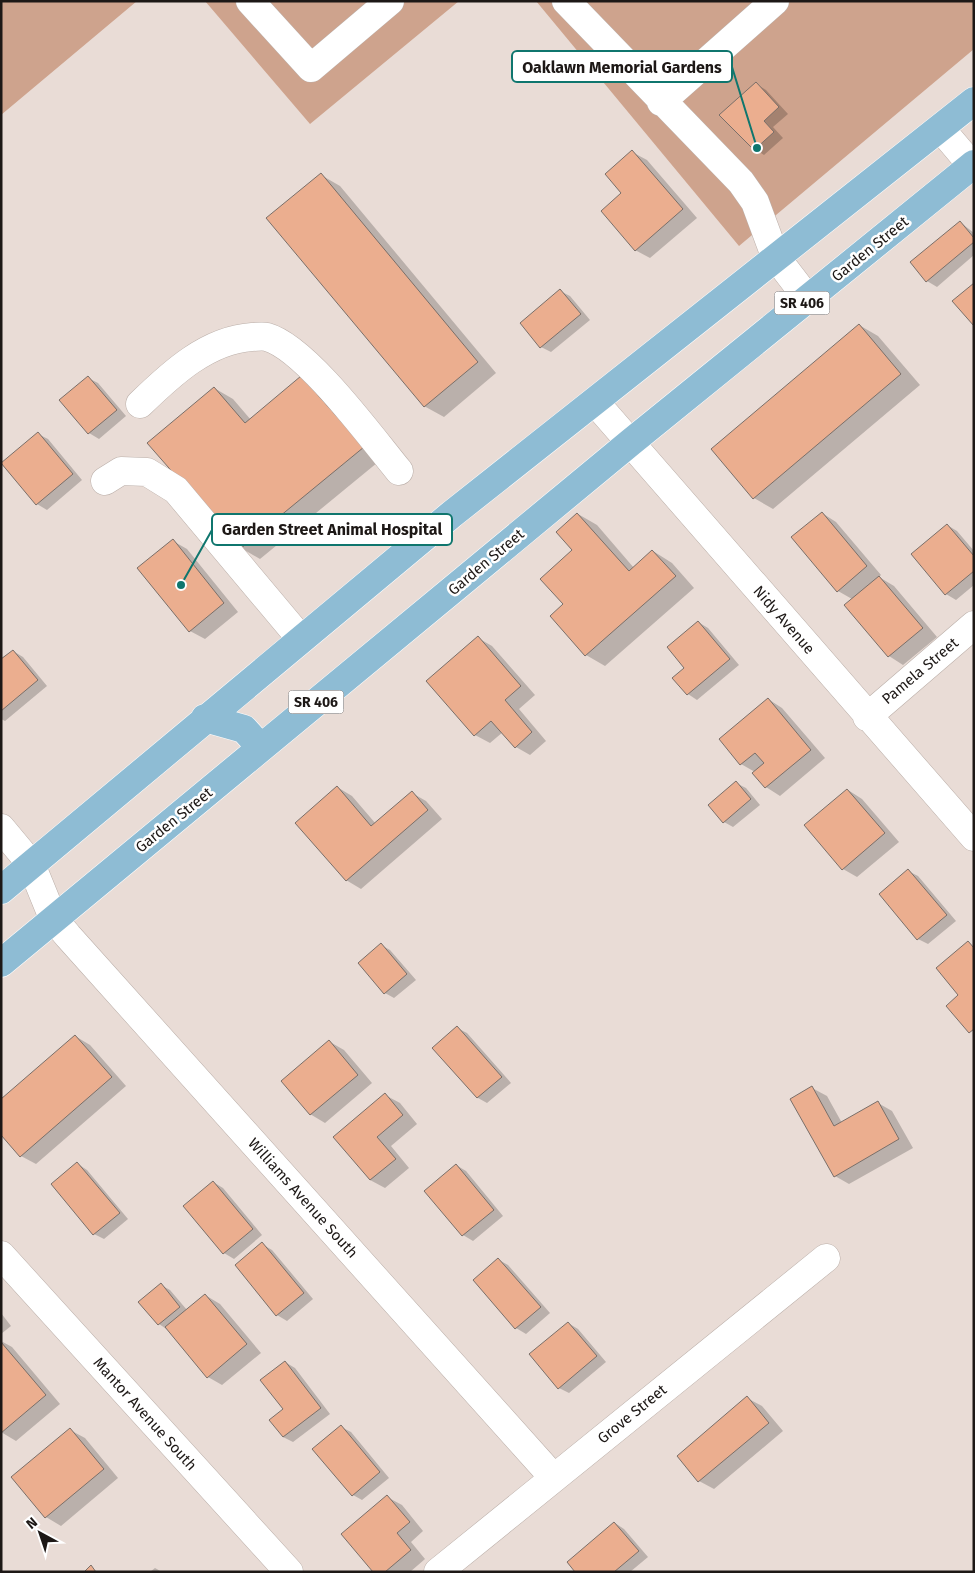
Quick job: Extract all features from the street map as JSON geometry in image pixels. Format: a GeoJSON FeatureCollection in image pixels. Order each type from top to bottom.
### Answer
{"type":"FeatureCollection","features":[{"type":"Feature","properties":{"kind":"main road"},"geometry":{"type":"LineString","coordinates":[[1,890],[452,514],[595,402],[775,256],[941,129],[974,100]]}},
{"type":"Feature","properties":{"kind":"main road","name":"Garden Street"},"geometry":{"type":"LineString","coordinates":[[1,963],[53,918],[631,442],[973,166]]}},
{"type":"Feature","properties":{"kind":"main road"},"geometry":{"type":"LineString","coordinates":[[205,718],[244,728],[261,748]]}},
{"type":"Feature","properties":{"kind":"street"},"geometry":{"type":"LineString","coordinates":[[250,1],[311,68],[390,1]]}},
{"type":"Feature","properties":{"kind":"street"},"geometry":{"type":"LineString","coordinates":[[566,1],[661,102],[741,182],[755,202],[775,256],[808,299]]}},
{"type":"Feature","properties":{"kind":"street"},"geometry":{"type":"LineString","coordinates":[[661,102],[775,1]]}},
{"type":"Feature","properties":{"kind":"street"},"geometry":{"type":"LineString","coordinates":[[941,129],[973,166]]}},
{"type":"Feature","properties":{"kind":"street"},"geometry":{"type":"LineString","coordinates":[[140,404],[158,386],[202,353],[233,338],[266,336],[287,347],[312,368],[399,471]]}},
{"type":"Feature","properties":{"kind":"street","name":"Nidy Avenue"},"geometry":{"type":"LineString","coordinates":[[595,402],[867,717],[974,837]]}},
{"type":"Feature","properties":{"kind":"street"},"geometry":{"type":"LineString","coordinates":[[106,482],[121,471],[147,472],[176,490],[301,639]]}},
{"type":"Feature","properties":{"kind":"street","name":"Pamela Street"},"geometry":{"type":"LineString","coordinates":[[867,717],[974,626]]}},
{"type":"Feature","properties":{"kind":"street","name":"Williams Avenue South"},"geometry":{"type":"LineString","coordinates":[[1,828],[31,864],[53,918],[553,1477]]}},
{"type":"Feature","properties":{"kind":"street","name":"Mantor Avenue South"},"geometry":{"type":"LineString","coordinates":[[1,1255],[288,1572]]}},
{"type":"Feature","properties":{"kind":"street","name":"Grove Street"},"geometry":{"type":"LineString","coordinates":[[438,1572],[553,1477],[826,1258]]}},
{"type":"Feature","properties":{"kind":"shaded area"},"geometry":{"type":"Polygon","coordinates":[[[1,1],[137,1],[1,115],[1,1]]]}},
{"type":"Feature","properties":{"kind":"shaded area"},"geometry":{"type":"Polygon","coordinates":[[[205,1],[459,1],[310,124],[205,1]]]}},
{"type":"Feature","properties":{"kind":"shaded area"},"geometry":{"type":"Polygon","coordinates":[[[536,1],[974,1],[974,49],[739,246],[536,1]]]}},
{"type":"Feature","properties":{"kind":"building"},"geometry":{"type":"Polygon","coordinates":[[[756,82],[779,107],[764,121],[774,132],[754,150],[719,115],[756,82]]]}},
{"type":"Feature","properties":{"kind":"building"},"geometry":{"type":"Polygon","coordinates":[[[632,150],[683,209],[635,251],[601,211],[621,193],[605,174],[632,150]]]}},
{"type":"Feature","properties":{"kind":"building"},"geometry":{"type":"Polygon","coordinates":[[[321,173],[478,362],[424,407],[266,218],[321,173]]]}},
{"type":"Feature","properties":{"kind":"building"},"geometry":{"type":"Polygon","coordinates":[[[960,221],[974,238],[974,242],[926,282],[910,262],[960,221]]]}},
{"type":"Feature","properties":{"kind":"building"},"geometry":{"type":"Polygon","coordinates":[[[974,283],[974,326],[952,301],[974,283]]]}},
{"type":"Feature","properties":{"kind":"building"},"geometry":{"type":"Polygon","coordinates":[[[560,289],[581,314],[540,348],[520,323],[560,289]]]}},
{"type":"Feature","properties":{"kind":"building"},"geometry":{"type":"Polygon","coordinates":[[[859,324],[901,374],[753,499],[711,449],[859,324]]]}},
{"type":"Feature","properties":{"kind":"building"},"geometry":{"type":"Polygon","coordinates":[[[88,376],[117,410],[88,434],[59,400],[88,376]]]}},
{"type":"Feature","properties":{"kind":"building"},"geometry":{"type":"Polygon","coordinates":[[[301,376],[364,447],[240,549],[147,443],[214,387],[245,423],[301,376]]]}},
{"type":"Feature","properties":{"kind":"building"},"geometry":{"type":"Polygon","coordinates":[[[38,432],[73,474],[36,505],[1,463],[38,432]]]}},
{"type":"Feature","properties":{"kind":"building"},"geometry":{"type":"Polygon","coordinates":[[[822,512],[867,566],[837,592],[791,537],[822,512]]]}},
{"type":"Feature","properties":{"kind":"building"},"geometry":{"type":"Polygon","coordinates":[[[577,513],[629,571],[652,550],[676,576],[585,656],[550,616],[563,604],[540,579],[572,550],[556,532],[577,513]]]}},
{"type":"Feature","properties":{"kind":"building"},"geometry":{"type":"Polygon","coordinates":[[[947,524],[974,556],[974,571],[945,595],[911,554],[947,524]]]}},
{"type":"Feature","properties":{"kind":"building"},"geometry":{"type":"Polygon","coordinates":[[[173,539],[224,603],[189,632],[137,568],[173,539]]]}},
{"type":"Feature","properties":{"kind":"building"},"geometry":{"type":"Polygon","coordinates":[[[879,576],[923,628],[888,657],[844,605],[879,576]]]}},
{"type":"Feature","properties":{"kind":"building"},"geometry":{"type":"Polygon","coordinates":[[[698,621],[730,659],[687,695],[672,678],[684,668],[667,647],[698,621]]]}},
{"type":"Feature","properties":{"kind":"building"},"geometry":{"type":"Polygon","coordinates":[[[478,636],[521,686],[505,700],[532,732],[515,748],[491,721],[474,736],[426,681],[478,636]]]}},
{"type":"Feature","properties":{"kind":"building"},"geometry":{"type":"Polygon","coordinates":[[[13,650],[38,680],[1,711],[1,659],[13,650]]]}},
{"type":"Feature","properties":{"kind":"building"},"geometry":{"type":"Polygon","coordinates":[[[768,698],[811,750],[765,788],[752,773],[764,763],[755,753],[740,765],[719,739],[768,698]]]}},
{"type":"Feature","properties":{"kind":"building"},"geometry":{"type":"Polygon","coordinates":[[[736,781],[751,799],[723,823],[708,805],[736,781]]]}},
{"type":"Feature","properties":{"kind":"building"},"geometry":{"type":"Polygon","coordinates":[[[337,786],[371,826],[412,791],[428,810],[346,881],[295,823],[337,786]]]}},
{"type":"Feature","properties":{"kind":"building"},"geometry":{"type":"Polygon","coordinates":[[[847,789],[885,833],[842,870],[804,825],[847,789]]]}},
{"type":"Feature","properties":{"kind":"building"},"geometry":{"type":"Polygon","coordinates":[[[908,869],[947,915],[917,940],[879,894],[908,869]]]}},
{"type":"Feature","properties":{"kind":"building"},"geometry":{"type":"Polygon","coordinates":[[[968,941],[974,948],[974,1029],[969,1033],[946,1006],[958,995],[936,968],[968,941]]]}},
{"type":"Feature","properties":{"kind":"building"},"geometry":{"type":"Polygon","coordinates":[[[381,943],[407,974],[384,994],[358,963],[381,943]]]}},
{"type":"Feature","properties":{"kind":"building"},"geometry":{"type":"Polygon","coordinates":[[[457,1026],[502,1077],[477,1098],[432,1048],[457,1026]]]}},
{"type":"Feature","properties":{"kind":"building"},"geometry":{"type":"Polygon","coordinates":[[[75,1035],[112,1077],[20,1157],[1,1135],[1,1099],[75,1035]]]}},
{"type":"Feature","properties":{"kind":"building"},"geometry":{"type":"Polygon","coordinates":[[[329,1040],[358,1075],[310,1115],[281,1081],[329,1040]]]}},
{"type":"Feature","properties":{"kind":"building"},"geometry":{"type":"Polygon","coordinates":[[[812,1086],[834,1126],[878,1101],[899,1139],[834,1177],[790,1099],[812,1086]]]}},
{"type":"Feature","properties":{"kind":"building"},"geometry":{"type":"Polygon","coordinates":[[[385,1093],[403,1115],[377,1137],[396,1159],[370,1180],[333,1137],[385,1093]]]}},
{"type":"Feature","properties":{"kind":"building"},"geometry":{"type":"Polygon","coordinates":[[[77,1162],[120,1213],[93,1235],[51,1184],[77,1162]]]}},
{"type":"Feature","properties":{"kind":"building"},"geometry":{"type":"Polygon","coordinates":[[[456,1164],[494,1210],[462,1236],[424,1191],[456,1164]]]}},
{"type":"Feature","properties":{"kind":"building"},"geometry":{"type":"Polygon","coordinates":[[[213,1181],[253,1229],[223,1254],[183,1206],[213,1181]]]}},
{"type":"Feature","properties":{"kind":"building"},"geometry":{"type":"Polygon","coordinates":[[[262,1242],[304,1293],[276,1316],[235,1265],[262,1242]]]}},
{"type":"Feature","properties":{"kind":"building"},"geometry":{"type":"Polygon","coordinates":[[[498,1258],[541,1307],[515,1329],[473,1280],[498,1258]]]}},
{"type":"Feature","properties":{"kind":"building"},"geometry":{"type":"Polygon","coordinates":[[[161,1283],[180,1307],[158,1325],[138,1302],[161,1283]]]}},
{"type":"Feature","properties":{"kind":"building"},"geometry":{"type":"Polygon","coordinates":[[[205,1294],[247,1344],[207,1378],[165,1327],[205,1294]]]}},
{"type":"Feature","properties":{"kind":"building"},"geometry":{"type":"Polygon","coordinates":[[[568,1322],[597,1356],[558,1389],[529,1354],[568,1322]]]}},
{"type":"Feature","properties":{"kind":"building"},"geometry":{"type":"Polygon","coordinates":[[[1,1342],[46,1395],[1,1433],[1,1342]]]}},
{"type":"Feature","properties":{"kind":"building"},"geometry":{"type":"Polygon","coordinates":[[[285,1361],[321,1408],[283,1437],[269,1420],[283,1409],[260,1380],[285,1361]]]}},
{"type":"Feature","properties":{"kind":"building"},"geometry":{"type":"Polygon","coordinates":[[[747,1396],[769,1423],[698,1482],[677,1456],[747,1396]]]}},
{"type":"Feature","properties":{"kind":"building"},"geometry":{"type":"Polygon","coordinates":[[[341,1425],[380,1472],[352,1496],[312,1449],[341,1425]]]}},
{"type":"Feature","properties":{"kind":"building"},"geometry":{"type":"Polygon","coordinates":[[[70,1428],[104,1469],[45,1518],[11,1477],[70,1428]]]}},
{"type":"Feature","properties":{"kind":"building"},"geometry":{"type":"Polygon","coordinates":[[[387,1495],[410,1522],[397,1533],[411,1550],[385,1572],[373,1572],[341,1534],[387,1495]]]}},
{"type":"Feature","properties":{"kind":"building"},"geometry":{"type":"Polygon","coordinates":[[[614,1522],[639,1551],[614,1572],[575,1572],[567,1562],[614,1522]]]}},
{"type":"Feature","properties":{"kind":"building"},"geometry":{"type":"Polygon","coordinates":[[[91,1565],[96,1572],[84,1572],[91,1565]]]}},
{"type":"Feature","properties":{"kind":"place","name":"Oaklawn Memorial Gardens"},"geometry":{"type":"Point","coordinates":[757,148]}},
{"type":"Feature","properties":{"kind":"place","name":"Garden Street Animal Hospital"},"geometry":{"type":"Point","coordinates":[181,585]}}]}
